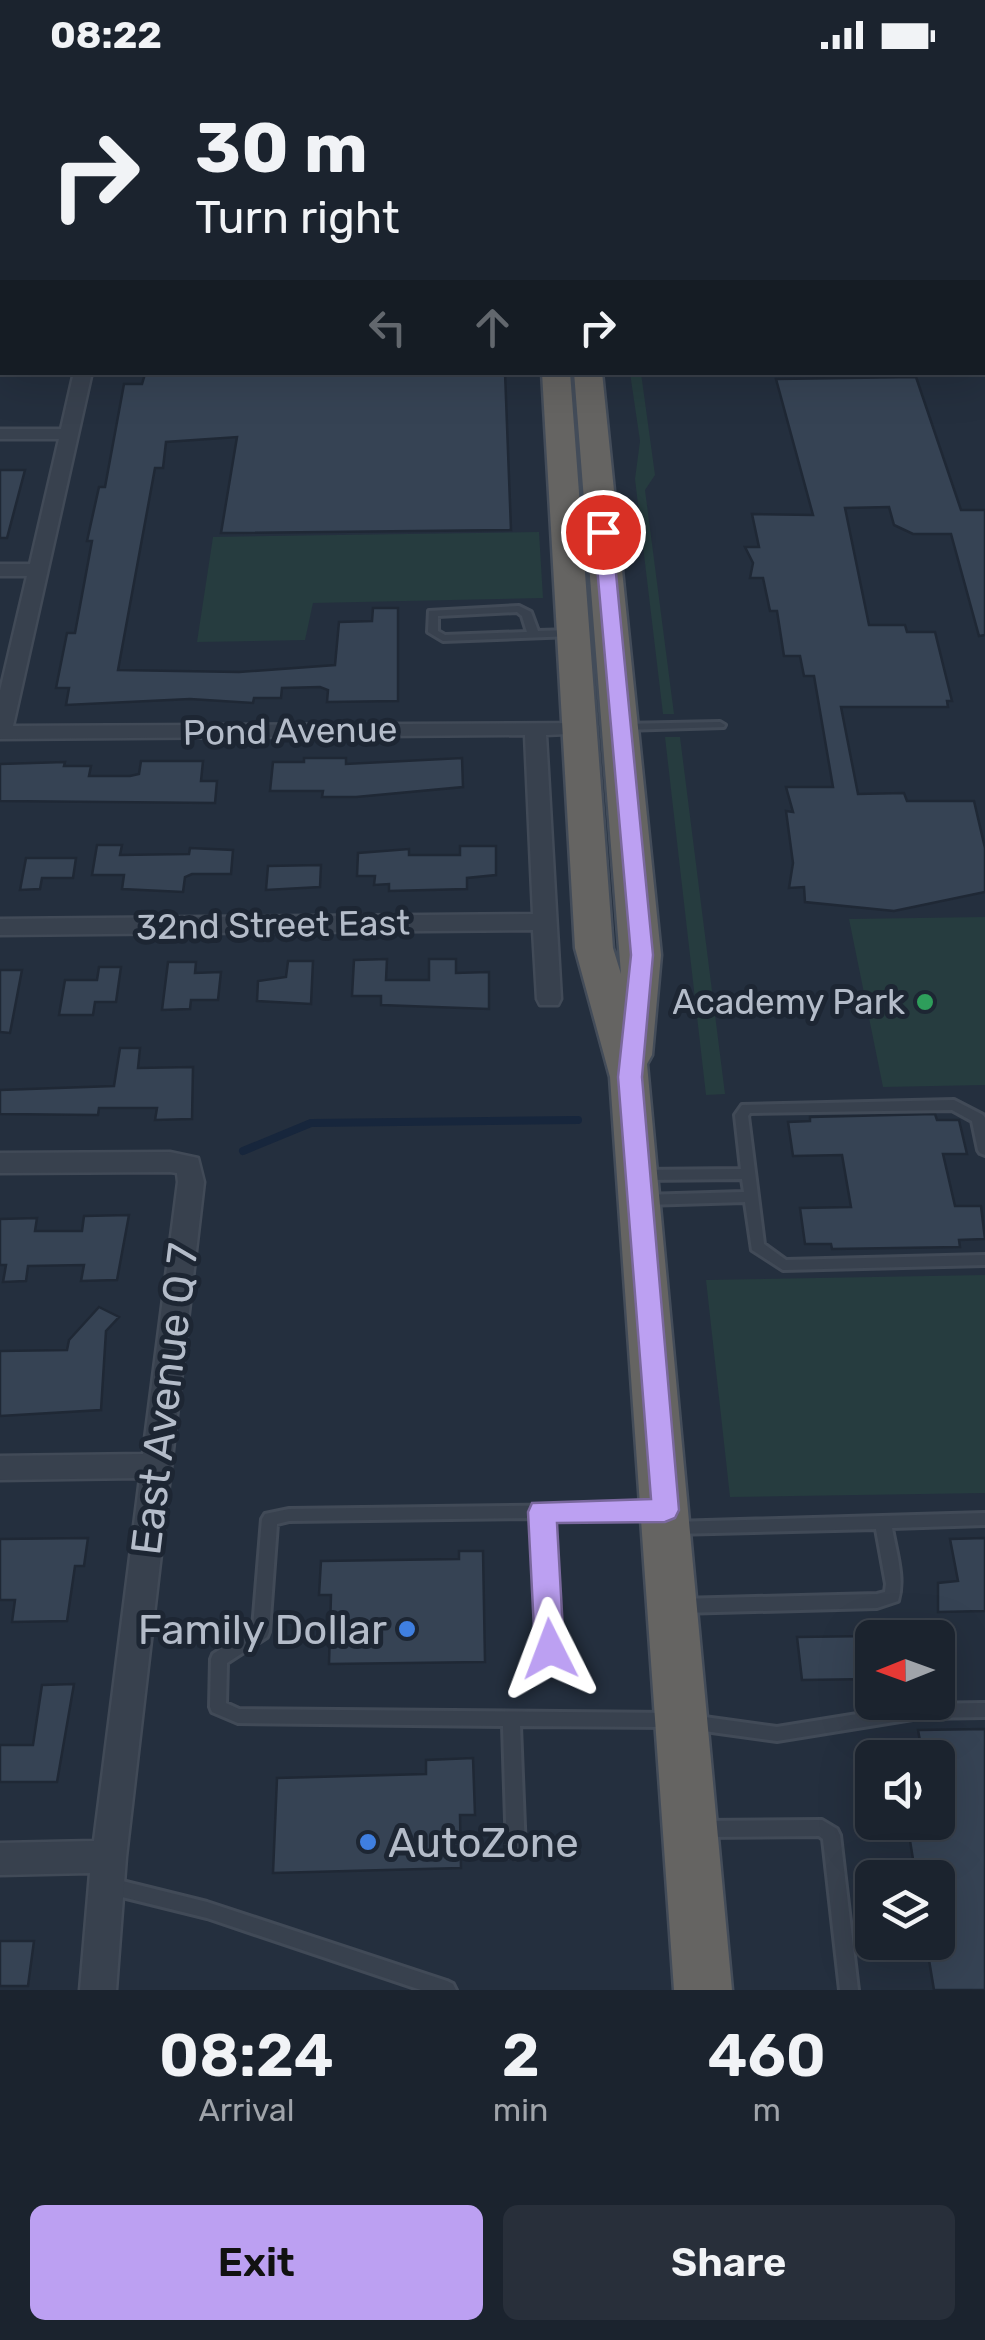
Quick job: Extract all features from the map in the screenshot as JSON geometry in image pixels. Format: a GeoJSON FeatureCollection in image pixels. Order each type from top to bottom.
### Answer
{"type":"FeatureCollection","features":[{"type":"Feature","properties":{"kind":"highway"},"geometry":{"type":"LineString","coordinates":[[556,375],[594,948],[630,1077]]}},
{"type":"Feature","properties":{"kind":"highway"},"geometry":{"type":"LineString","coordinates":[[588,375],[603,532],[634,726],[641,943],[630,1077],[703,1990]]}},
{"type":"Feature","properties":{"kind":"highway"},"geometry":{"type":"LineString","coordinates":[[603,532],[618,507],[615,375]]}},
{"type":"Feature","properties":{"kind":"street"},"geometry":{"type":"LineString","coordinates":[[0,733],[82,375]]}},
{"type":"Feature","properties":{"kind":"street"},"geometry":{"type":"LineString","coordinates":[[0,434],[68,434]]}},
{"type":"Feature","properties":{"kind":"street"},"geometry":{"type":"LineString","coordinates":[[0,570],[38,570]]}},
{"type":"Feature","properties":{"kind":"street"},"geometry":{"type":"LineString","coordinates":[[535,728],[549,999]]}},
{"type":"Feature","properties":{"kind":"street","name":"Pond Avenue"},"geometry":{"type":"LineString","coordinates":[[0,733],[580,728]]}},
{"type":"Feature","properties":{"kind":"street","name":"32nd Street East"},"geometry":{"type":"LineString","coordinates":[[0,928],[546,922]]}},
{"type":"Feature","properties":{"kind":"street","name":"East Avenue Q 7"},"geometry":{"type":"LineString","coordinates":[[0,1164],[189,1165],[191,1182],[108,1871],[98,1990]]}},
{"type":"Feature","properties":{"kind":"street"},"geometry":{"type":"LineString","coordinates":[[0,1468],[155,1466]]}},
{"type":"Feature","properties":{"kind":"street"},"geometry":{"type":"LineString","coordinates":[[0,1859],[108,1871]]}},
{"type":"Feature","properties":{"kind":"lane"},"geometry":{"type":"LineString","coordinates":[[533,633],[527,614],[518,608],[432,613],[432,632],[443,638],[524,638],[533,633],[575,633]]}},
{"type":"Feature","properties":{"kind":"lane"},"geometry":{"type":"LineString","coordinates":[[634,726],[720,725]]}},
{"type":"Feature","properties":{"kind":"lane"},"geometry":{"type":"LineString","coordinates":[[985,1150],[978,1118],[954,1105],[747,1108],[740,1115],[757,1246],[766,1258],[782,1265],[985,1260]]}},
{"type":"Feature","properties":{"kind":"lane"},"geometry":{"type":"LineString","coordinates":[[639,1187],[749,1174]]}},
{"type":"Feature","properties":{"kind":"lane"},"geometry":{"type":"LineString","coordinates":[[639,1187],[751,1198]]}},
{"type":"Feature","properties":{"kind":"lane"},"geometry":{"type":"LineString","coordinates":[[542,1512],[550,1649]]}},
{"type":"Feature","properties":{"kind":"lane"},"geometry":{"type":"LineString","coordinates":[[985,1519],[666,1519],[542,1512],[289,1514],[270,1519],[261,1632],[219,1659],[218,1707],[238,1716],[680,1720],[777,1734],[920,1711],[985,1710]]}},
{"type":"Feature","properties":{"kind":"lane"},"geometry":{"type":"LineString","coordinates":[[672,1606],[877,1601],[892,1596],[894,1584],[883,1522]]}},
{"type":"Feature","properties":{"kind":"lane"},"geometry":{"type":"LineString","coordinates":[[511,1718],[516,1851]]}},
{"type":"Feature","properties":{"kind":"lane"},"geometry":{"type":"LineString","coordinates":[[688,1829],[822,1828],[831,1835],[849,1990]]}},
{"type":"Feature","properties":{"kind":"lane"},"geometry":{"type":"LineString","coordinates":[[108,1871],[207,1910],[447,1990]]}},
{"type":"Feature","properties":{"kind":"green space"},"geometry":{"type":"Polygon","coordinates":[[[630,375],[641,375],[655,475],[645,490],[674,714],[663,714],[635,479],[640,441],[630,375]]]}},
{"type":"Feature","properties":{"kind":"green space"},"geometry":{"type":"Polygon","coordinates":[[[539,532],[543,598],[313,603],[305,640],[197,642],[213,537],[539,532]]]}},
{"type":"Feature","properties":{"kind":"green space"},"geometry":{"type":"Polygon","coordinates":[[[665,737],[680,737],[725,1094],[706,1095],[665,737]]]}},
{"type":"Feature","properties":{"kind":"green space","name":"Academy Park"},"geometry":{"type":"Polygon","coordinates":[[[985,917],[985,1085],[883,1087],[849,919],[985,917]]]}},
{"type":"Feature","properties":{"kind":"green space"},"geometry":{"type":"Polygon","coordinates":[[[985,1275],[985,1493],[730,1497],[706,1280],[985,1275]]]}},
{"type":"Feature","properties":{"kind":"building"},"geometry":{"type":"Polygon","coordinates":[[[145,375],[505,375],[511,530],[221,533],[237,437],[166,442],[163,468],[155,468],[118,670],[239,672],[335,665],[339,622],[372,621],[373,608],[398,608],[398,701],[327,702],[328,690],[320,687],[282,688],[281,698],[254,698],[253,703],[190,699],[66,705],[69,688],[56,688],[67,633],[75,633],[92,541],[87,541],[99,487],[105,487],[124,384],[142,384],[145,375]]]}},
{"type":"Feature","properties":{"kind":"building"},"geometry":{"type":"Polygon","coordinates":[[[916,377],[961,510],[985,510],[985,635],[979,636],[951,534],[913,534],[894,525],[889,507],[845,508],[869,625],[905,625],[907,632],[935,632],[952,701],[947,701],[948,707],[841,707],[858,794],[904,793],[907,801],[974,801],[985,848],[985,892],[894,911],[805,902],[804,887],[789,888],[793,863],[786,811],[793,812],[786,787],[833,787],[814,676],[804,676],[800,656],[784,656],[777,611],[770,611],[763,578],[750,578],[753,563],[745,547],[759,547],[752,514],[813,515],[776,379],[916,377]]]}},
{"type":"Feature","properties":{"kind":"building"},"geometry":{"type":"Polygon","coordinates":[[[0,470],[25,470],[7,538],[0,538],[0,470]]]}},
{"type":"Feature","properties":{"kind":"building"},"geometry":{"type":"Polygon","coordinates":[[[304,758],[346,758],[346,764],[462,758],[463,787],[356,797],[322,797],[323,791],[270,791],[273,762],[304,762],[304,758]]]}},
{"type":"Feature","properties":{"kind":"building"},"geometry":{"type":"Polygon","coordinates":[[[141,761],[203,761],[201,781],[217,781],[215,803],[0,801],[0,764],[65,762],[64,766],[91,766],[89,776],[130,776],[139,774],[141,761]]]}},
{"type":"Feature","properties":{"kind":"building"},"geometry":{"type":"Polygon","coordinates":[[[97,845],[122,845],[120,855],[189,854],[190,848],[233,850],[231,874],[192,874],[185,877],[183,892],[122,889],[124,875],[92,875],[97,845]]]}},
{"type":"Feature","properties":{"kind":"building"},"geometry":{"type":"Polygon","coordinates":[[[460,846],[496,846],[496,875],[467,878],[467,889],[389,891],[389,884],[374,885],[375,876],[357,876],[358,853],[409,849],[409,855],[460,855],[460,846]]]}},
{"type":"Feature","properties":{"kind":"building"},"geometry":{"type":"Polygon","coordinates":[[[26,858],[76,858],[73,878],[42,878],[40,889],[20,890],[26,858]]]}},
{"type":"Feature","properties":{"kind":"building"},"geometry":{"type":"Polygon","coordinates":[[[321,865],[320,887],[266,890],[268,866],[321,865]]]}},
{"type":"Feature","properties":{"kind":"building"},"geometry":{"type":"Polygon","coordinates":[[[387,959],[386,980],[429,980],[429,959],[456,959],[456,973],[489,972],[489,1009],[381,1005],[381,996],[352,996],[354,960],[387,959]]]}},
{"type":"Feature","properties":{"kind":"building"},"geometry":{"type":"Polygon","coordinates":[[[288,961],[313,961],[311,1004],[257,1001],[258,981],[286,977],[288,961]]]}},
{"type":"Feature","properties":{"kind":"building"},"geometry":{"type":"Polygon","coordinates":[[[168,962],[196,962],[195,973],[221,972],[218,1000],[191,1000],[190,1009],[162,1010],[168,962]]]}},
{"type":"Feature","properties":{"kind":"building"},"geometry":{"type":"Polygon","coordinates":[[[99,967],[121,967],[116,1002],[95,1002],[93,1015],[59,1015],[65,980],[97,980],[99,967]]]}},
{"type":"Feature","properties":{"kind":"building"},"geometry":{"type":"Polygon","coordinates":[[[0,970],[22,970],[10,1033],[0,1032],[0,970]]]}},
{"type":"Feature","properties":{"kind":"building"},"geometry":{"type":"Polygon","coordinates":[[[120,1048],[140,1048],[138,1068],[193,1067],[192,1119],[155,1120],[157,1108],[99,1108],[98,1115],[0,1114],[0,1090],[114,1086],[120,1048]]]}},
{"type":"Feature","properties":{"kind":"building"},"geometry":{"type":"Polygon","coordinates":[[[935,1114],[937,1120],[959,1120],[967,1154],[943,1154],[955,1206],[981,1206],[985,1239],[959,1240],[960,1247],[832,1249],[831,1244],[805,1244],[800,1208],[851,1207],[842,1155],[793,1156],[788,1122],[810,1121],[810,1117],[935,1114]]]}},
{"type":"Feature","properties":{"kind":"building"},"geometry":{"type":"Polygon","coordinates":[[[129,1215],[117,1280],[81,1281],[84,1265],[28,1266],[26,1281],[3,1282],[6,1265],[0,1265],[0,1219],[37,1218],[35,1231],[82,1231],[84,1216],[129,1215]]]}},
{"type":"Feature","properties":{"kind":"building"},"geometry":{"type":"Polygon","coordinates":[[[99,1307],[119,1317],[106,1331],[101,1410],[0,1416],[0,1351],[67,1350],[69,1340],[99,1307]]]}},
{"type":"Feature","properties":{"kind":"building"},"geometry":{"type":"Polygon","coordinates":[[[88,1538],[84,1566],[75,1566],[67,1621],[12,1622],[15,1600],[0,1600],[0,1539],[88,1538]]]}},
{"type":"Feature","properties":{"kind":"building"},"geometry":{"type":"Polygon","coordinates":[[[985,1538],[985,1611],[938,1612],[938,1583],[958,1581],[950,1539],[985,1538]]]}},
{"type":"Feature","properties":{"kind":"building","name":"Family Dollar"},"geometry":{"type":"Polygon","coordinates":[[[459,1551],[483,1551],[485,1662],[329,1664],[331,1595],[319,1595],[321,1561],[459,1559],[459,1551]]]}},
{"type":"Feature","properties":{"kind":"building"},"geometry":{"type":"Polygon","coordinates":[[[855,1636],[855,1679],[802,1680],[797,1637],[855,1636]]]}},
{"type":"Feature","properties":{"kind":"building"},"geometry":{"type":"Polygon","coordinates":[[[74,1684],[57,1782],[0,1782],[0,1745],[33,1745],[42,1685],[74,1684]]]}},
{"type":"Feature","properties":{"kind":"building"},"geometry":{"type":"Polygon","coordinates":[[[985,1729],[985,1990],[934,1990],[929,1960],[955,1960],[955,1860],[913,1860],[910,1840],[955,1840],[955,1740],[920,1740],[918,1730],[985,1729]]]}},
{"type":"Feature","properties":{"kind":"building","name":"AutoZone"},"geometry":{"type":"Polygon","coordinates":[[[473,1758],[475,1815],[460,1815],[461,1868],[273,1873],[277,1778],[426,1774],[426,1760],[473,1758]]]}},
{"type":"Feature","properties":{"kind":"building"},"geometry":{"type":"Polygon","coordinates":[[[0,1941],[34,1941],[28,1986],[0,1986],[0,1941]]]}},
{"type":"Feature","properties":{"kind":"waterway"},"geometry":{"type":"LineString","coordinates":[[243,1151],[311,1123],[578,1120]]}},
{"type":"Feature","properties":{"kind":"place","name":"Academy Park"},"geometry":{"type":"Point","coordinates":[925,1002]}},
{"type":"Feature","properties":{"kind":"place","name":"Family Dollar"},"geometry":{"type":"Point","coordinates":[407,1629]}},
{"type":"Feature","properties":{"kind":"place","name":"AutoZone"},"geometry":{"type":"Point","coordinates":[368,1842]}},
{"type":"Feature","properties":{"kind":"route"},"geometry":{"type":"LineString","coordinates":[[550,1649],[542,1512],[665,1510],[630,1077],[642,955],[603,532]]}}]}
